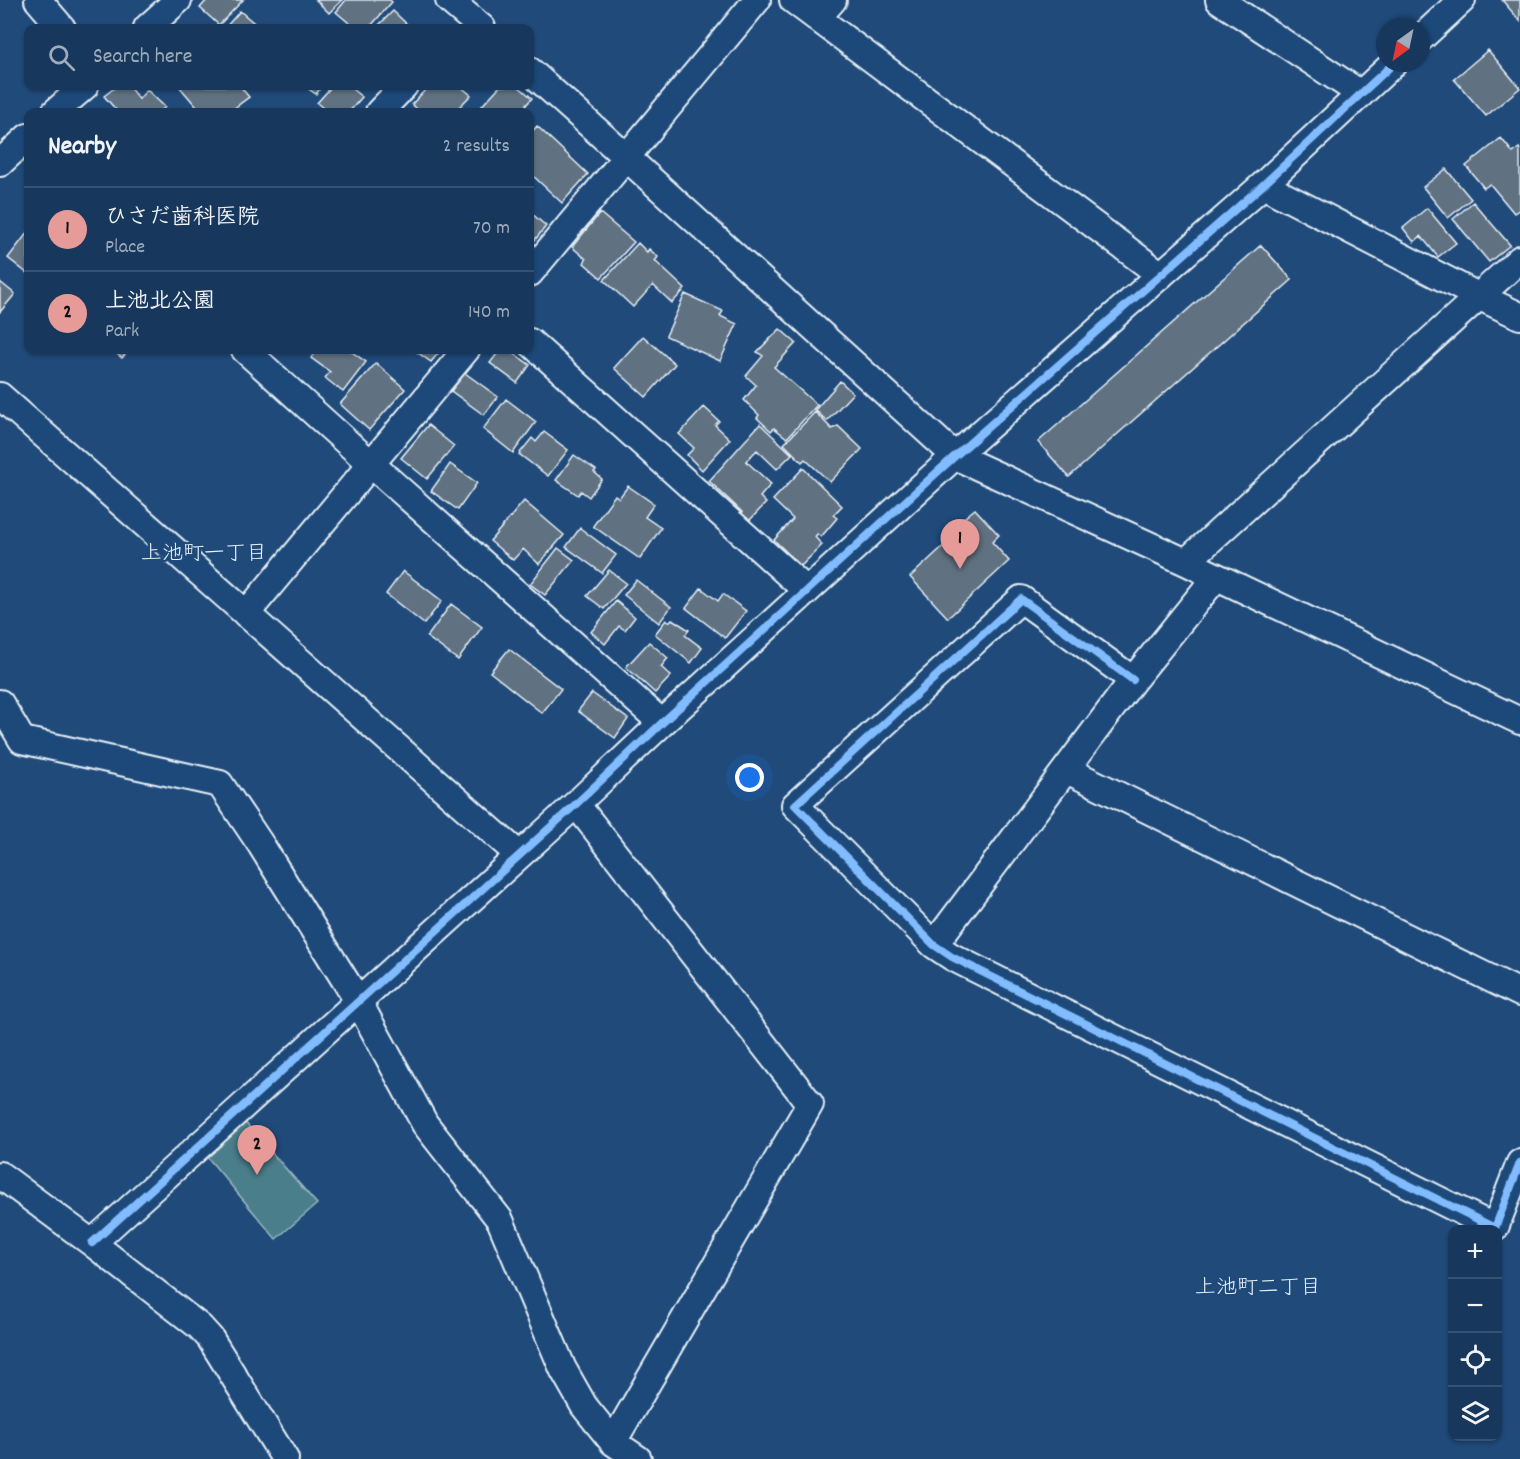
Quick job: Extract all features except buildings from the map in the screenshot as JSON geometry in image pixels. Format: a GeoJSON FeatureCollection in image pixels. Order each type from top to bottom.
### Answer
{"type":"FeatureCollection","features":[{"type":"Feature","properties":{"kind":"street"},"geometry":{"type":"LineString","coordinates":[[38,0],[59,24]]}},
{"type":"Feature","properties":{"kind":"street"},"geometry":{"type":"LineString","coordinates":[[151,24],[178,0]]}},
{"type":"Feature","properties":{"kind":"street"},"geometry":{"type":"LineString","coordinates":[[534,268],[757,0]]}},
{"type":"Feature","properties":{"kind":"street"},"geometry":{"type":"LineString","coordinates":[[793,0],[825,9],[1161,275]]}},
{"type":"Feature","properties":{"kind":"street"},"geometry":{"type":"LineString","coordinates":[[1219,0],[1361,94]]}},
{"type":"Feature","properties":{"kind":"street"},"geometry":{"type":"LineString","coordinates":[[1430,30],[1462,0]]}},
{"type":"Feature","properties":{"kind":"street"},"geometry":{"type":"LineString","coordinates":[[92,1243],[955,456],[1263,185],[1384,72]]}},
{"type":"Feature","properties":{"kind":"street"},"geometry":{"type":"LineString","coordinates":[[534,75],[955,456],[1186,562],[1520,721]]}},
{"type":"Feature","properties":{"kind":"street"},"geometry":{"type":"LineString","coordinates":[[60,108],[80,90]]}},
{"type":"Feature","properties":{"kind":"street"},"geometry":{"type":"LineString","coordinates":[[383,108],[400,90]]}},
{"type":"Feature","properties":{"kind":"street"},"geometry":{"type":"LineString","coordinates":[[0,163],[24,146]]}},
{"type":"Feature","properties":{"kind":"street"},"geometry":{"type":"LineString","coordinates":[[1263,185],[1520,316]]}},
{"type":"Feature","properties":{"kind":"street"},"geometry":{"type":"LineString","coordinates":[[1186,562],[1520,259]]}},
{"type":"Feature","properties":{"kind":"street"},"geometry":{"type":"LineString","coordinates":[[534,346],[807,591]]}},
{"type":"Feature","properties":{"kind":"street"},"geometry":{"type":"LineString","coordinates":[[248,354],[662,723]]}},
{"type":"Feature","properties":{"kind":"street"},"geometry":{"type":"LineString","coordinates":[[246,614],[463,354]]}},
{"type":"Feature","properties":{"kind":"street"},"geometry":{"type":"LineString","coordinates":[[0,396],[519,855]]}},
{"type":"Feature","properties":{"kind":"street"},"geometry":{"type":"LineString","coordinates":[[934,945],[1133,680],[1216,577]]}},
{"type":"Feature","properties":{"kind":"street"},"geometry":{"type":"LineString","coordinates":[[1133,680],[1021,599],[795,806],[934,945],[952,957],[1496,1228],[1520,1163]]}},
{"type":"Feature","properties":{"kind":"street"},"geometry":{"type":"LineString","coordinates":[[0,703],[22,740],[220,784],[261,845],[358,1001],[425,1124],[500,1220],[563,1369],[584,1406],[613,1442],[638,1459]]}},
{"type":"Feature","properties":{"kind":"street"},"geometry":{"type":"LineString","coordinates":[[1067,770],[1520,993]]}},
{"type":"Feature","properties":{"kind":"street"},"geometry":{"type":"LineString","coordinates":[[576,804],[810,1104],[613,1442]]}},
{"type":"Feature","properties":{"kind":"street"},"geometry":{"type":"LineString","coordinates":[[0,1175],[200,1327],[210,1338],[285,1459]]}},
{"type":"Feature","properties":{"kind":"green space"},"geometry":{"type":"Polygon","coordinates":[[[236,1112],[317,1204],[276,1239],[198,1146],[236,1112]]]}},
{"type":"Feature","properties":{"kind":"cycle path"},"geometry":{"type":"LineString","coordinates":[[92,1243],[955,456],[1263,185],[1384,72]]}},
{"type":"Feature","properties":{"kind":"cycle path"},"geometry":{"type":"LineString","coordinates":[[1133,680],[1021,599],[795,805],[934,945],[952,957],[1495,1228],[1520,1163]]}},
{"type":"Feature","properties":{"kind":"place","name":"ひさだ歯科医院"},"geometry":{"type":"Point","coordinates":[960,569]}},
{"type":"Feature","properties":{"kind":"place","name":"上池北公園"},"geometry":{"type":"Point","coordinates":[257,1175]}},
{"type":"Feature","properties":{"kind":"district","name":"上池町一丁目"},"geometry":{"type":"Point","coordinates":[204,552]}},
{"type":"Feature","properties":{"kind":"district","name":"上池町二丁目"},"geometry":{"type":"Point","coordinates":[1258,1286]}}]}
